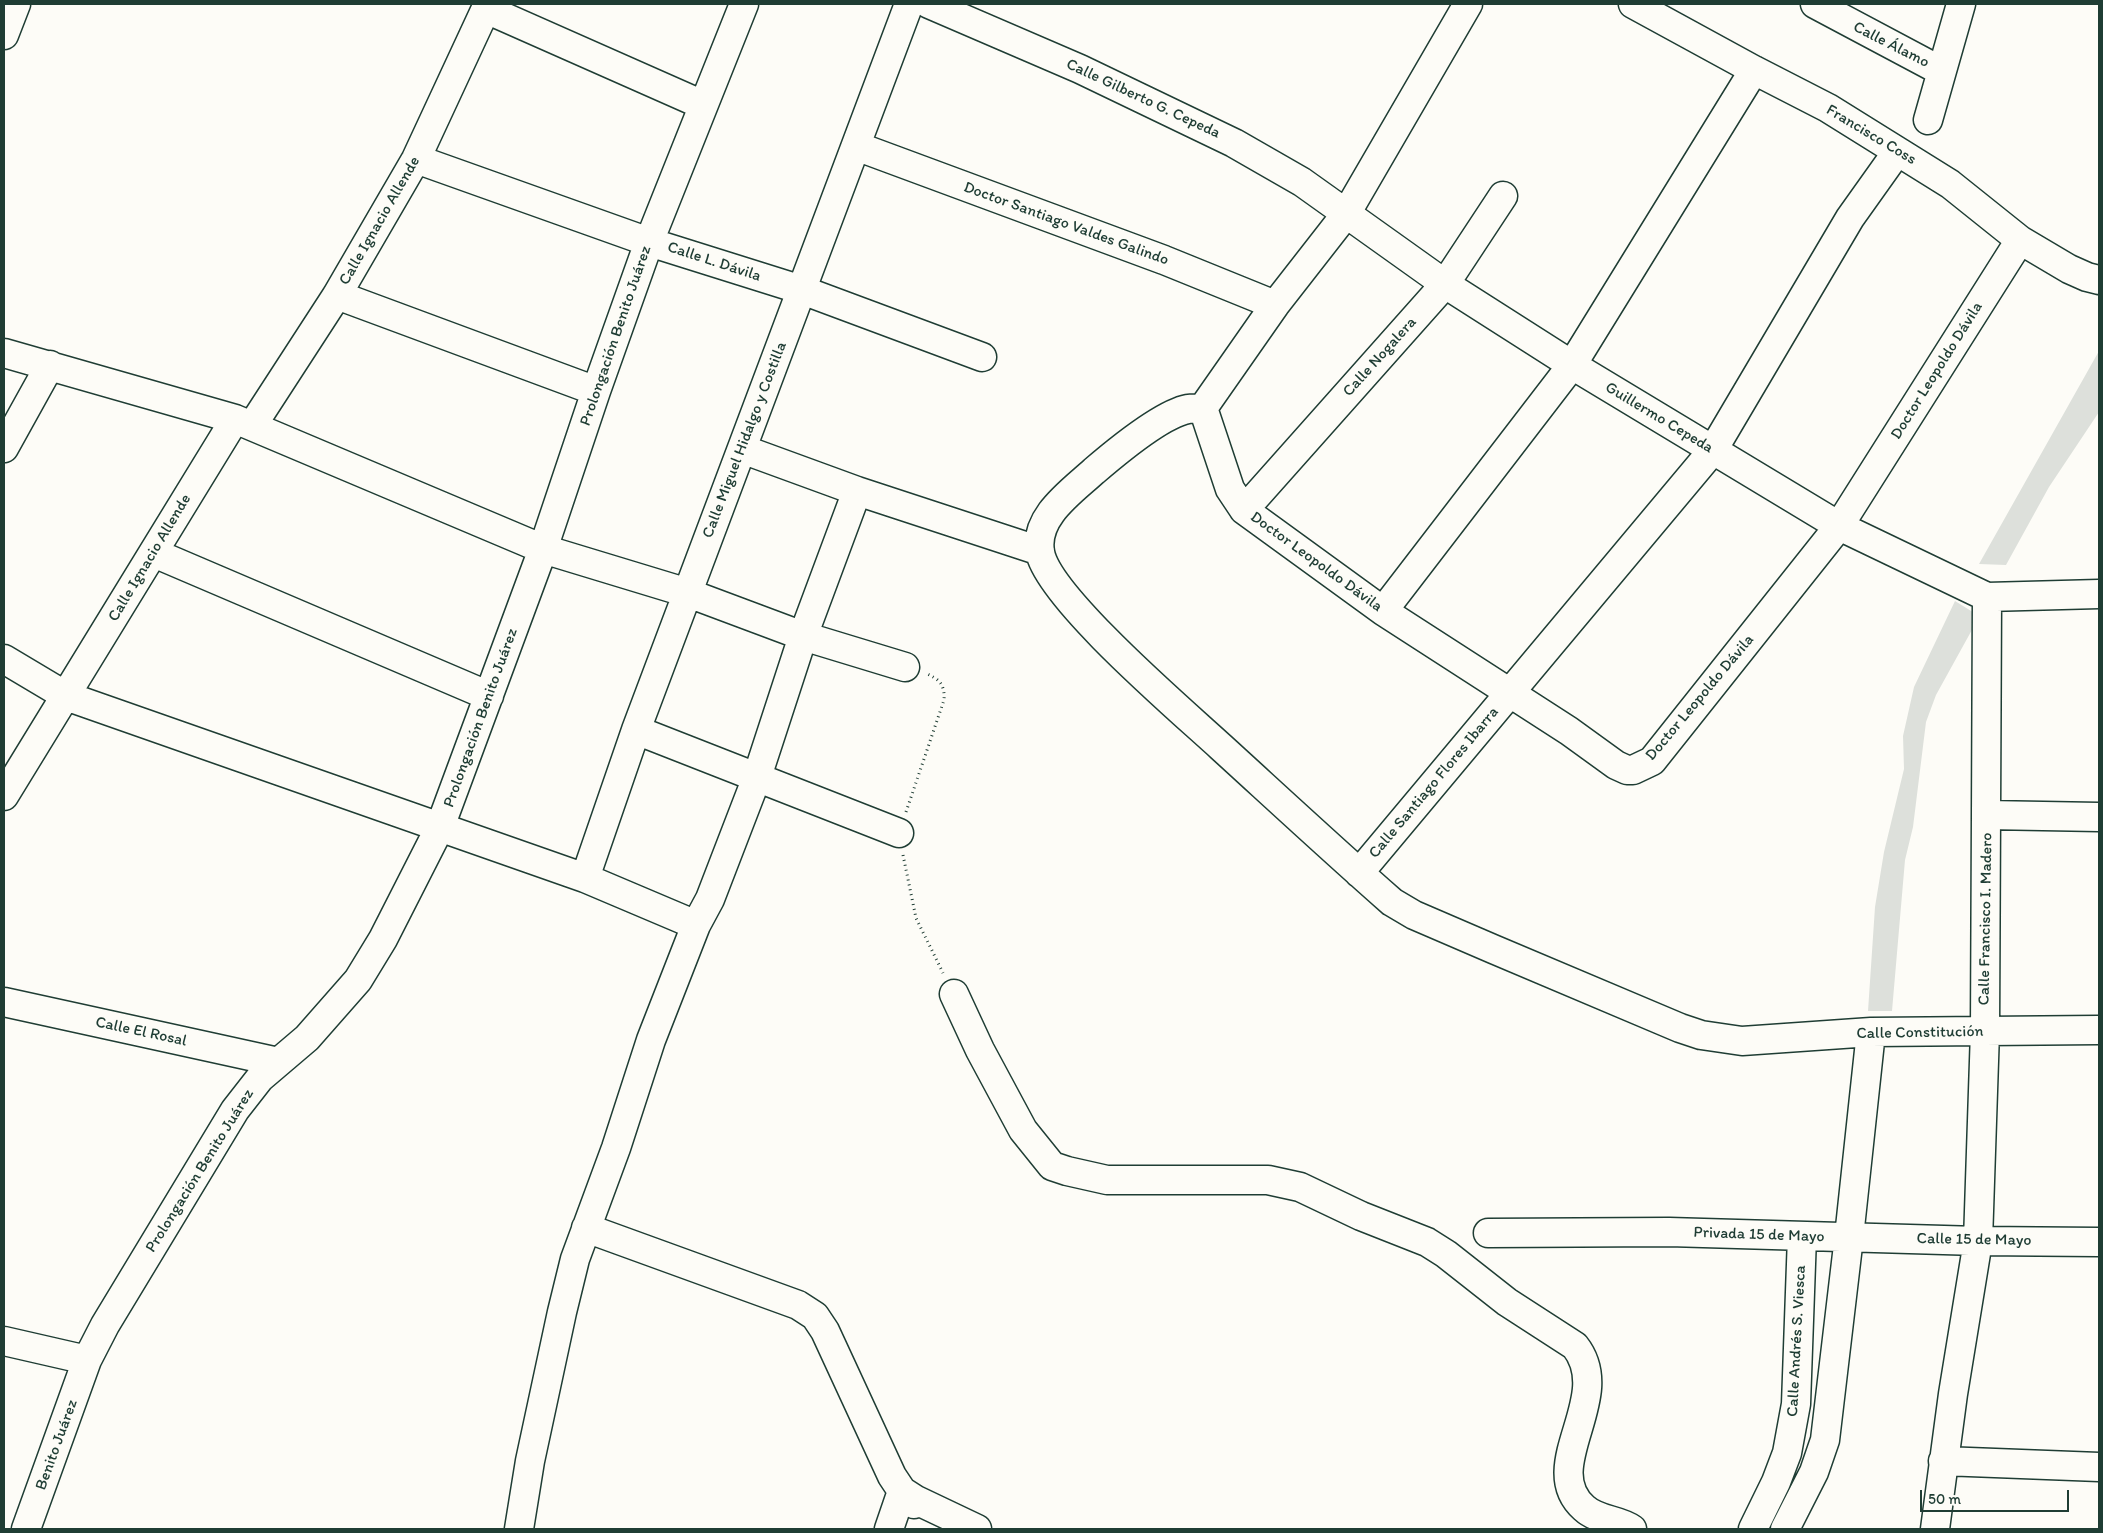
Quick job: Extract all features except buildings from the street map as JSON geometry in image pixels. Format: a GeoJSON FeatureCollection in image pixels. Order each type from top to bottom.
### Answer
{"type":"FeatureCollection","features":[{"type":"Feature","properties":{"kind":"street"},"geometry":{"type":"LineString","coordinates":[[4,35],[16,4]]}},
{"type":"Feature","properties":{"kind":"street","name":"Prolongación Benito Juárez"},"geometry":{"type":"LineString","coordinates":[[87,1360],[105,1325],[235,1110],[260,1078],[307,1038],[358,980],[383,939],[440,827],[544,549],[596,391],[649,242],[744,4]]}},
{"type":"Feature","properties":{"kind":"street","name":"Calle Miguel Hidalgo y Costilla"},"geometry":{"type":"LineString","coordinates":[[585,878],[636,730],[909,4]]}},
{"type":"Feature","properties":{"kind":"street","name":"Calle Gilberto G. Cepeda"},"geometry":{"type":"LineString","coordinates":[[929,4],[1080,69],[1234,142],[1302,182],[1346,214]]}},
{"type":"Feature","properties":{"kind":"street"},"geometry":{"type":"LineString","coordinates":[[742,448],[857,491],[1040,551],[1040,537],[1048,517],[1066,496],[1106,461],[1155,425],[1187,410],[1203,408],[1275,305],[1346,214],[1468,4]]}},
{"type":"Feature","properties":{"kind":"street","name":"Francisco Coss"},"geometry":{"type":"LineString","coordinates":[[1633,4],[1828,108],[1950,184],[2020,240],[2070,269],[2099,280]]}},
{"type":"Feature","properties":{"kind":"street","name":"Calle Álamo"},"geometry":{"type":"LineString","coordinates":[[1928,120],[1961,4]]}},
{"type":"Feature","properties":{"kind":"street"},"geometry":{"type":"LineString","coordinates":[[487,6],[703,105]]}},
{"type":"Feature","properties":{"kind":"street","name":"Calle Ignacio Allende"},"geometry":{"type":"LineString","coordinates":[[5,791],[154,553],[243,423],[337,295],[416,159],[487,6]]}},
{"type":"Feature","properties":{"kind":"street","name":"Calle Álamo"},"geometry":{"type":"LineString","coordinates":[[1821,6],[1941,71]]}},
{"type":"Feature","properties":{"kind":"street"},"geometry":{"type":"LineString","coordinates":[[1382,611],[1572,365],[1754,70]]}},
{"type":"Feature","properties":{"kind":"street","name":"Doctor Santiago Valdes Galindo"},"geometry":{"type":"LineString","coordinates":[[856,146],[1164,260],[1275,305]]}},
{"type":"Feature","properties":{"kind":"street","name":"Calle Santiago Flores Ibarra"},"geometry":{"type":"LineString","coordinates":[[1359,873],[1713,450],[1850,218],[1898,152]]}},
{"type":"Feature","properties":{"kind":"street","name":"Calle L. Dávila"},"geometry":{"type":"LineString","coordinates":[[416,159],[649,242],[802,290],[982,357]]}},
{"type":"Feature","properties":{"kind":"street","name":"Calle Nogalera"},"geometry":{"type":"LineString","coordinates":[[1244,510],[1445,284],[1503,196]]}},
{"type":"Feature","properties":{"kind":"street","name":"Guillermo Cepeda"},"geometry":{"type":"LineString","coordinates":[[1346,214],[1445,284],[1572,365],[1839,526],[1987,597]]}},
{"type":"Feature","properties":{"kind":"street","name":"Doctor Leopoldo Dávila"},"geometry":{"type":"LineString","coordinates":[[1203,408],[1230,488],[1244,510],[1382,611],[1569,731],[1616,765],[1627,770],[1639,768],[1652,761],[1839,526],[2020,240]]}},
{"type":"Feature","properties":{"kind":"street"},"geometry":{"type":"LineString","coordinates":[[337,295],[596,391]]}},
{"type":"Feature","properties":{"kind":"street"},"geometry":{"type":"LineString","coordinates":[[4,352],[243,423],[544,549],[688,593],[803,636],[906,667]]}},
{"type":"Feature","properties":{"kind":"street"},"geometry":{"type":"LineString","coordinates":[[4,448],[50,365]]}},
{"type":"Feature","properties":{"kind":"street"},"geometry":{"type":"LineString","coordinates":[[519,1529],[530,1462],[575,1259],[616,1148],[651,1040],[696,925],[710,899],[757,777],[803,636],[857,491]]}},
{"type":"Feature","properties":{"kind":"street","name":"Calle Constitución"},"geometry":{"type":"LineString","coordinates":[[1040,551],[1043,563],[1056,585],[1126,660],[1359,873],[1392,902],[1414,915],[1680,1028],[1701,1035],[1742,1041],[1871,1032],[2099,1030]]}},
{"type":"Feature","properties":{"kind":"street"},"geometry":{"type":"LineString","coordinates":[[154,553],[489,696]]}},
{"type":"Feature","properties":{"kind":"street"},"geometry":{"type":"LineString","coordinates":[[1987,597],[2099,594]]}},
{"type":"Feature","properties":{"kind":"street","name":"Calle Francisco I. Madero"},"geometry":{"type":"LineString","coordinates":[[1935,1529],[1943,1461],[1978,1241],[1985,1031],[1987,597]]}},
{"type":"Feature","properties":{"kind":"street"},"geometry":{"type":"LineString","coordinates":[[4,659],[66,696],[585,878],[696,925]]}},
{"type":"Feature","properties":{"kind":"street"},"geometry":{"type":"LineString","coordinates":[[636,730],[899,833]]}},
{"type":"Feature","properties":{"kind":"street"},"geometry":{"type":"LineString","coordinates":[[1987,815],[2099,817]]}},
{"type":"Feature","properties":{"kind":"street"},"geometry":{"type":"LineString","coordinates":[[954,994],[980,1050],[1023,1130],[1052,1166],[1107,1180],[1268,1180],[1300,1187],[1361,1216],[1427,1242],[1446,1254],[1507,1302],[1575,1346],[1582,1355],[1589,1384],[1585,1409],[1569,1462],[1568,1481],[1574,1497],[1584,1509],[1600,1518],[1628,1526],[1632,1529]]}},
{"type":"Feature","properties":{"kind":"street","name":"Calle El Rosal"},"geometry":{"type":"LineString","coordinates":[[4,1002],[278,1062]]}},
{"type":"Feature","properties":{"kind":"street"},"geometry":{"type":"LineString","coordinates":[[1786,1529],[1814,1472],[1824,1440],[1849,1237],[1871,1032]]}},
{"type":"Feature","properties":{"kind":"street"},"geometry":{"type":"LineString","coordinates":[[586,1228],[798,1305],[815,1316],[825,1331],[892,1476],[902,1491],[937,1529]]}},
{"type":"Feature","properties":{"kind":"street","name":"Privada 15 de Mayo"},"geometry":{"type":"LineString","coordinates":[[1488,1233],[1669,1232],[1849,1237]]}},
{"type":"Feature","properties":{"kind":"street","name":"Calle Andrés S. Viesca"},"geometry":{"type":"LineString","coordinates":[[1753,1529],[1776,1482],[1787,1453],[1796,1404],[1802,1236]]}},
{"type":"Feature","properties":{"kind":"street","name":"Calle 15 de Mayo"},"geometry":{"type":"LineString","coordinates":[[1849,1237],[2099,1242]]}},
{"type":"Feature","properties":{"kind":"street"},"geometry":{"type":"LineString","coordinates":[[4,1341],[87,1360]]}},
{"type":"Feature","properties":{"kind":"street","name":"Benito Juárez"},"geometry":{"type":"LineString","coordinates":[[26,1529],[87,1360]]}},
{"type":"Feature","properties":{"kind":"street"},"geometry":{"type":"LineString","coordinates":[[1943,1461],[2099,1467]]}},
{"type":"Feature","properties":{"kind":"street"},"geometry":{"type":"LineString","coordinates":[[889,1529],[902,1491]]}},
{"type":"Feature","properties":{"kind":"street"},"geometry":{"type":"LineString","coordinates":[[902,1491],[916,1500],[977,1529]]}},
{"type":"Feature","properties":{"kind":"path"},"geometry":{"type":"LineString","coordinates":[[906,667],[938,679],[944,690],[944,700],[899,833],[916,918],[954,994]]}},
{"type":"Feature","properties":{"kind":"shaded area"},"geometry":{"type":"Polygon","coordinates":[[[2099,351],[2099,412],[2049,487],[2006,565],[1979,564],[2099,351]]]}},
{"type":"Feature","properties":{"kind":"shaded area"},"geometry":{"type":"Polygon","coordinates":[[[1955,601],[1976,614],[1973,628],[1936,695],[1926,722],[1913,827],[1905,860],[1892,1011],[1868,1011],[1875,907],[1884,852],[1904,769],[1903,736],[1914,687],[1955,601]]]}}]}
